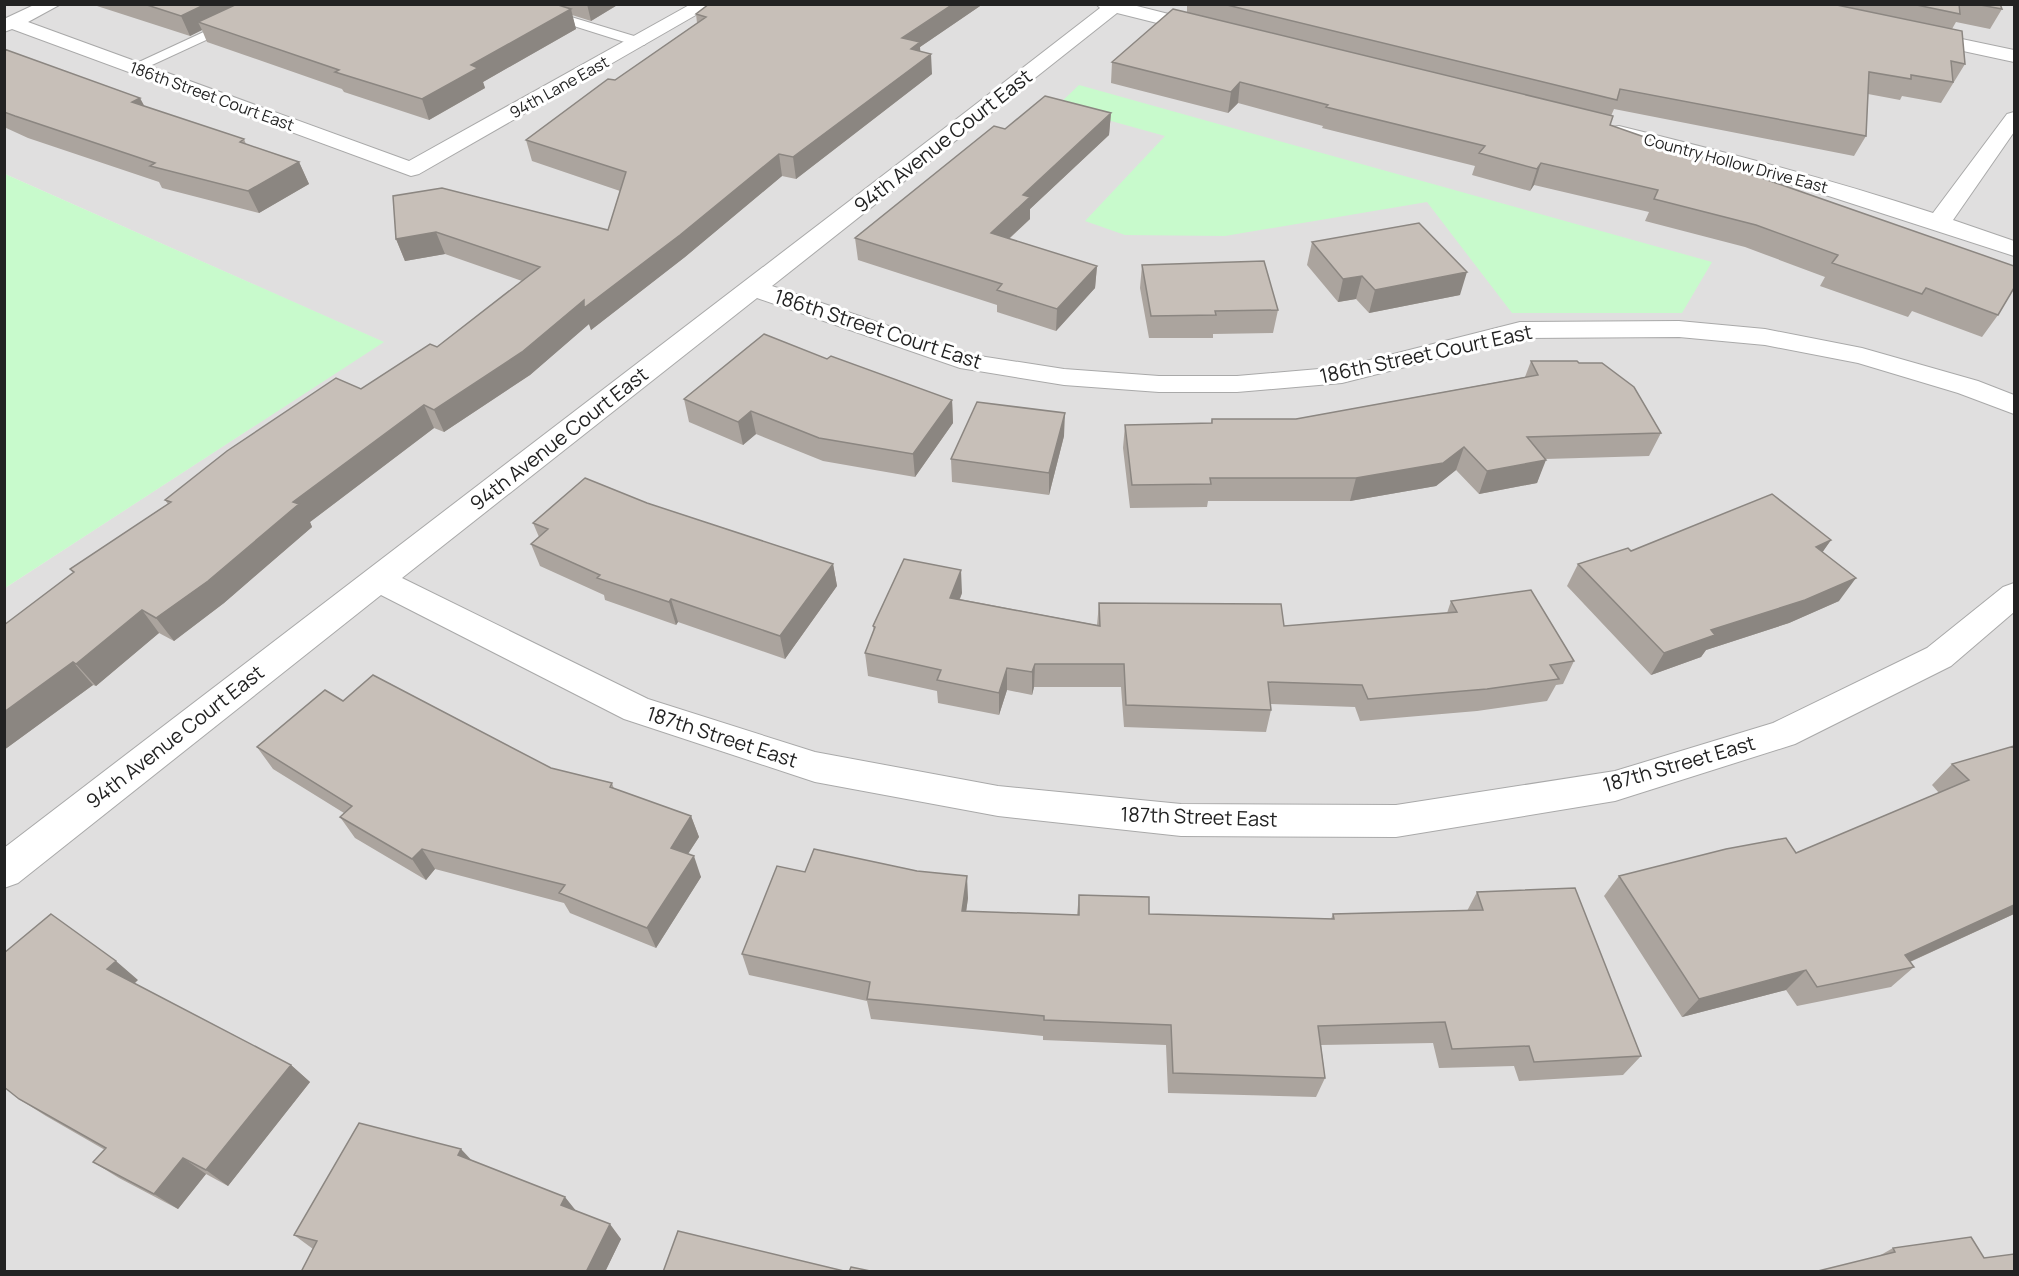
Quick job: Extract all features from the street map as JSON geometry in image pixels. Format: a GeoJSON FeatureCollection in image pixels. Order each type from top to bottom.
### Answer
{"type":"FeatureCollection","features":[{"type":"Feature","properties":{"kind":"street"},"geometry":{"type":"LineString","coordinates":[[9,25],[52,4]]}},
{"type":"Feature","properties":{"kind":"street","name":"94th Lane East"},"geometry":{"type":"LineString","coordinates":[[411,169],[706,4]]}},
{"type":"Feature","properties":{"kind":"street"},"geometry":{"type":"LineString","coordinates":[[1109,6],[1228,35]]}},
{"type":"Feature","properties":{"kind":"street","name":"94th Avenue Court East"},"geometry":{"type":"LineString","coordinates":[[4,871],[377,579],[755,288],[1109,6]]}},
{"type":"Feature","properties":{"kind":"street","name":"186th Street Court East"},"geometry":{"type":"LineString","coordinates":[[9,25],[411,169]]}},
{"type":"Feature","properties":{"kind":"street"},"geometry":{"type":"LineString","coordinates":[[1902,32],[2014,56]]}},
{"type":"Feature","properties":{"kind":"street"},"geometry":{"type":"LineString","coordinates":[[1939,222],[2014,118]]}},
{"type":"Feature","properties":{"kind":"street","name":"Country Hollow Drive East"},"geometry":{"type":"LineString","coordinates":[[1594,126],[1755,166],[1939,222],[2014,249]]}},
{"type":"Feature","properties":{"kind":"street","name":"186th Street Court East"},"geometry":{"type":"LineString","coordinates":[[755,288],[969,362],[1064,377],[1160,384],[1237,384],[1342,375],[1520,330],[1679,329],[1765,337],[1862,356],[1968,387],[2014,405]]}},
{"type":"Feature","properties":{"kind":"street","name":"187th Street East"},"geometry":{"type":"LineString","coordinates":[[377,579],[636,709],[815,767],[998,801],[1182,820],[1396,821],[1615,786],[1783,734],[1939,657],[2014,595]]}},
{"type":"Feature","properties":{"kind":"lane"},"geometry":{"type":"LineString","coordinates":[[134,68],[277,4]]}},
{"type":"Feature","properties":{"kind":"lane"},"geometry":{"type":"LineString","coordinates":[[511,4],[639,42]]}},
{"type":"Feature","properties":{"kind":"shaded area"},"geometry":{"type":"Polygon","coordinates":[[[5,5],[2014,5],[2014,1271],[5,1271],[5,588],[383,342],[5,174],[5,5]]]}},
{"type":"Feature","properties":{"kind":"green space"},"geometry":{"type":"Polygon","coordinates":[[[1079,85],[1712,262],[1682,313],[1512,313],[1427,202],[1225,236],[1125,235],[1085,221],[1165,136],[1057,106],[1079,85]]]}},
{"type":"Feature","properties":{"kind":"green space"},"geometry":{"type":"Polygon","coordinates":[[[5,174],[384,342],[5,588],[5,174]]]}},
{"type":"Feature","properties":{"kind":"building"},"geometry":{"type":"Polygon","coordinates":[[[144,4],[206,4],[181,16],[144,4]]]}},
{"type":"Feature","properties":{"kind":"building"},"geometry":{"type":"Polygon","coordinates":[[[237,4],[555,4],[571,9],[471,65],[478,68],[422,99],[335,72],[339,70],[198,22],[237,4]]]}},
{"type":"Feature","properties":{"kind":"building"},"geometry":{"type":"Polygon","coordinates":[[[709,4],[953,4],[902,38],[920,42],[911,49],[931,54],[793,157],[779,154],[680,235],[584,308],[584,300],[522,352],[434,410],[424,405],[293,502],[299,504],[208,581],[156,618],[142,610],[76,664],[73,662],[4,712],[4,625],[74,572],[70,569],[171,502],[165,500],[227,451],[336,378],[361,389],[430,344],[437,347],[540,267],[436,232],[396,239],[393,196],[442,188],[608,230],[626,172],[526,140],[608,79],[615,80],[706,17],[696,14],[709,4]]]}},
{"type":"Feature","properties":{"kind":"building"},"geometry":{"type":"Polygon","coordinates":[[[1223,4],[1832,4],[1962,31],[1965,64],[1951,61],[1953,82],[1911,75],[1911,79],[1869,72],[1866,136],[1620,89],[1617,100],[1223,4]]]}},
{"type":"Feature","properties":{"kind":"building"},"geometry":{"type":"Polygon","coordinates":[[[1912,4],[1959,4],[1960,14],[1912,4]]]}},
{"type":"Feature","properties":{"kind":"building"},"geometry":{"type":"Polygon","coordinates":[[[1975,4],[2000,4],[2002,9],[1975,4]]]}},
{"type":"Feature","properties":{"kind":"building"},"geometry":{"type":"Polygon","coordinates":[[[1173,9],[1613,116],[1610,125],[2014,266],[2014,288],[1998,315],[1926,288],[1922,294],[1832,263],[1838,255],[1756,225],[1654,199],[1658,190],[1541,163],[1537,169],[1479,153],[1485,146],[1326,107],[1328,105],[1240,82],[1231,92],[1112,62],[1173,9]]]}},
{"type":"Feature","properties":{"kind":"building"},"geometry":{"type":"Polygon","coordinates":[[[4,49],[140,98],[132,102],[244,139],[240,142],[299,162],[248,191],[150,166],[155,163],[4,112],[4,49]]]}},
{"type":"Feature","properties":{"kind":"building"},"geometry":{"type":"Polygon","coordinates":[[[1045,96],[1111,113],[1023,195],[1030,197],[991,233],[1097,266],[1057,309],[997,290],[1002,284],[855,238],[994,126],[1005,129],[1045,96]]]}},
{"type":"Feature","properties":{"kind":"building"},"geometry":{"type":"Polygon","coordinates":[[[1419,223],[1467,272],[1375,290],[1362,276],[1343,279],[1312,242],[1419,223]]]}},
{"type":"Feature","properties":{"kind":"building"},"geometry":{"type":"Polygon","coordinates":[[[1264,261],[1278,310],[1215,311],[1216,315],[1151,316],[1142,265],[1264,261]]]}},
{"type":"Feature","properties":{"kind":"building"},"geometry":{"type":"Polygon","coordinates":[[[764,334],[827,359],[831,356],[952,400],[913,454],[819,438],[751,411],[738,422],[684,399],[764,334]]]}},
{"type":"Feature","properties":{"kind":"building"},"geometry":{"type":"Polygon","coordinates":[[[1531,361],[1602,363],[1634,387],[1661,433],[1527,437],[1546,460],[1487,471],[1464,447],[1443,463],[1356,478],[1210,478],[1211,484],[1132,485],[1125,425],[1212,423],[1212,419],[1296,419],[1538,375],[1531,361]]]}},
{"type":"Feature","properties":{"kind":"building"},"geometry":{"type":"Polygon","coordinates":[[[977,402],[1065,413],[1049,473],[951,459],[977,402]]]}},
{"type":"Feature","properties":{"kind":"building"},"geometry":{"type":"Polygon","coordinates":[[[585,478],[647,503],[833,564],[780,636],[671,599],[669,602],[597,578],[600,575],[531,544],[548,529],[533,523],[585,478]]]}},
{"type":"Feature","properties":{"kind":"building"},"geometry":{"type":"Polygon","coordinates":[[[1772,494],[1831,540],[1816,547],[1856,578],[1805,600],[1711,630],[1715,635],[1664,653],[1578,564],[1628,548],[1631,551],[1772,494]]]}},
{"type":"Feature","properties":{"kind":"building"},"geometry":{"type":"Polygon","coordinates":[[[904,559],[961,570],[950,598],[1100,626],[1099,603],[1281,604],[1284,626],[1457,612],[1451,601],[1531,590],[1574,661],[1550,665],[1559,679],[1487,689],[1368,699],[1362,685],[1268,682],[1271,710],[1126,705],[1124,664],[1035,664],[1032,672],[1007,668],[999,693],[937,680],[941,670],[865,653],[875,627],[873,626],[904,559]]]}},
{"type":"Feature","properties":{"kind":"building"},"geometry":{"type":"Polygon","coordinates":[[[373,675],[551,768],[612,783],[610,787],[691,816],[671,848],[694,856],[647,928],[559,893],[565,885],[422,849],[412,859],[340,817],[352,806],[257,747],[325,690],[343,701],[373,675]]]}},
{"type":"Feature","properties":{"kind":"building"},"geometry":{"type":"Polygon","coordinates":[[[2014,746],[2014,905],[1905,955],[1914,967],[1817,987],[1806,970],[1699,999],[1619,876],[1726,849],[1786,838],[1796,853],[1969,780],[1952,764],[2014,746]]]}},
{"type":"Feature","properties":{"kind":"building"},"geometry":{"type":"Polygon","coordinates":[[[814,849],[917,871],[967,876],[962,911],[1079,915],[1079,895],[1149,897],[1149,914],[1334,919],[1333,914],[1483,910],[1477,892],[1575,888],[1641,1056],[1534,1062],[1529,1046],[1452,1049],[1445,1022],[1318,1026],[1325,1078],[1173,1073],[1171,1025],[1044,1020],[1044,1016],[867,999],[870,982],[742,954],[777,866],[805,872],[814,849]]]}},
{"type":"Feature","properties":{"kind":"building"},"geometry":{"type":"Polygon","coordinates":[[[51,914],[116,961],[107,969],[291,1065],[206,1170],[183,1158],[154,1194],[93,1162],[106,1148],[19,1099],[4,1087],[4,953],[51,914]]]}},
{"type":"Feature","properties":{"kind":"building"},"geometry":{"type":"Polygon","coordinates":[[[359,1123],[461,1149],[458,1155],[565,1197],[561,1205],[610,1224],[586,1272],[301,1272],[317,1241],[294,1235],[359,1123]]]}},
{"type":"Feature","properties":{"kind":"building"},"geometry":{"type":"Polygon","coordinates":[[[678,1231],[848,1272],[663,1272],[678,1231]]]}},
{"type":"Feature","properties":{"kind":"building"},"geometry":{"type":"Polygon","coordinates":[[[1971,1237],[1984,1258],[2014,1254],[2014,1272],[1814,1272],[1895,1252],[1893,1248],[1971,1237]]]}},
{"type":"Feature","properties":{"kind":"building"},"geometry":{"type":"Polygon","coordinates":[[[851,1267],[875,1272],[849,1272],[851,1267]]]}}]}
